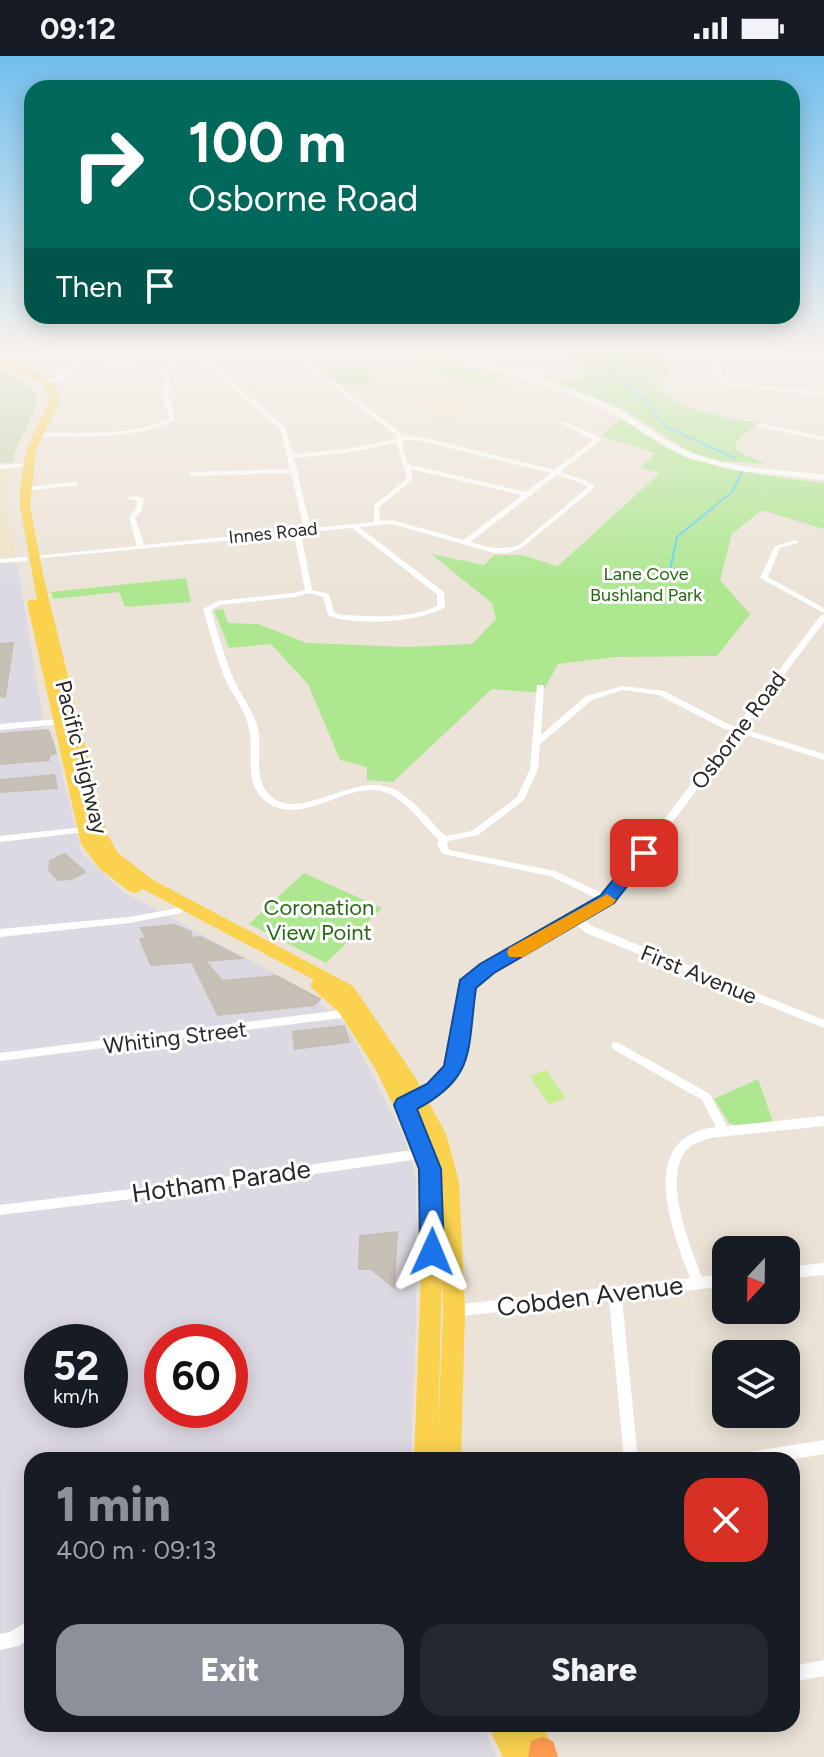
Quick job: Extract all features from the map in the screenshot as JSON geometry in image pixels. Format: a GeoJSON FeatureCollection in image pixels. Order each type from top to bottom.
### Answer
{"type":"FeatureCollection","features":[{"type":"Feature","properties":{"kind":"main road","name":"Pacific Highway"},"geometry":{"type":"LineString","coordinates":[[30,431],[21,453],[30,559]]}},
{"type":"Feature","properties":{"kind":"main road","name":"Pacific Highway"},"geometry":{"type":"LineString","coordinates":[[40,431],[24,465],[16,504],[66,721],[84,830],[94,853],[112,871],[178,911],[328,990],[350,1013],[411,1102]]}},
{"type":"Feature","properties":{"kind":"main road"},"geometry":{"type":"LineString","coordinates":[[645,431],[693,457],[738,467],[824,477]]}},
{"type":"Feature","properties":{"kind":"main road","name":"Pacific Highway"},"geometry":{"type":"LineString","coordinates":[[66,721],[97,827],[108,851],[147,884],[347,990],[384,1042],[451,1195],[454,1311],[449,1452]]}},
{"type":"Feature","properties":{"kind":"main road","name":"Pacific Highway"},"geometry":{"type":"LineString","coordinates":[[426,1452],[433,1152]]}},
{"type":"Feature","properties":{"kind":"main road"},"geometry":{"type":"LineString","coordinates":[[510,1732],[537,1756]]}},
{"type":"Feature","properties":{"kind":"main road"},"geometry":{"type":"LineString","coordinates":[[530,1732],[537,1756]]}},
{"type":"Feature","properties":{"kind":"street"},"geometry":{"type":"LineString","coordinates":[[38,435],[122,431]]}},
{"type":"Feature","properties":{"kind":"street"},"geometry":{"type":"LineString","coordinates":[[284,431],[293,456],[308,530]]}},
{"type":"Feature","properties":{"kind":"street"},"geometry":{"type":"LineString","coordinates":[[377,523],[376,506],[409,482],[400,439],[395,431]]}},
{"type":"Feature","properties":{"kind":"street"},"geometry":{"type":"LineString","coordinates":[[466,542],[597,439],[581,431]]}},
{"type":"Feature","properties":{"kind":"street"},"geometry":{"type":"LineString","coordinates":[[789,431],[824,439]]}},
{"type":"Feature","properties":{"kind":"street"},"geometry":{"type":"LineString","coordinates":[[293,456],[346,451],[400,439],[421,439],[555,473]]}},
{"type":"Feature","properties":{"kind":"street"},"geometry":{"type":"LineString","coordinates":[[0,467],[24,465]]}},
{"type":"Feature","properties":{"kind":"street"},"geometry":{"type":"LineString","coordinates":[[407,466],[528,495]]}},
{"type":"Feature","properties":{"kind":"street"},"geometry":{"type":"LineString","coordinates":[[192,474],[295,471]]}},
{"type":"Feature","properties":{"kind":"street","name":"Innes Road"},"geometry":{"type":"LineString","coordinates":[[0,561],[377,523],[399,523],[508,551],[521,546],[592,487],[585,481],[555,473]]}},
{"type":"Feature","properties":{"kind":"street"},"geometry":{"type":"LineString","coordinates":[[25,489],[76,484]]}},
{"type":"Feature","properties":{"kind":"street"},"geometry":{"type":"LineString","coordinates":[[130,498],[141,499],[132,519],[141,547]]}},
{"type":"Feature","properties":{"kind":"street"},"geometry":{"type":"LineString","coordinates":[[352,525],[437,590],[441,594],[441,607],[418,617],[339,617],[331,613],[326,596],[309,591],[218,603],[207,609],[222,660],[253,728],[258,786],[273,803],[294,807],[362,789],[382,788],[399,798],[444,839]]}},
{"type":"Feature","properties":{"kind":"street"},"geometry":{"type":"LineString","coordinates":[[297,531],[309,591]]}},
{"type":"Feature","properties":{"kind":"street"},"geometry":{"type":"LineString","coordinates":[[796,542],[777,547],[764,578],[824,615]]}},
{"type":"Feature","properties":{"kind":"street","name":"Osborne Road"},"geometry":{"type":"LineString","coordinates":[[411,1102],[439,1086],[456,1063],[465,989],[469,981],[607,899],[824,615]]}},
{"type":"Feature","properties":{"kind":"street"},"geometry":{"type":"LineString","coordinates":[[444,839],[475,833],[521,798],[534,769],[540,687]]}},
{"type":"Feature","properties":{"kind":"street"},"geometry":{"type":"LineString","coordinates":[[536,743],[589,698],[623,688],[661,693],[737,730],[824,757]]}},
{"type":"Feature","properties":{"kind":"street"},"geometry":{"type":"LineString","coordinates":[[0,727],[66,721]]}},
{"type":"Feature","properties":{"kind":"street"},"geometry":{"type":"LineString","coordinates":[[0,839],[84,830]]}},
{"type":"Feature","properties":{"kind":"street"},"geometry":{"type":"LineString","coordinates":[[444,839],[442,845],[446,852],[552,873],[607,899]]}},
{"type":"Feature","properties":{"kind":"street"},"geometry":{"type":"LineString","coordinates":[[0,933],[142,918],[178,911]]}},
{"type":"Feature","properties":{"kind":"street","name":"First Avenue"},"geometry":{"type":"LineString","coordinates":[[575,919],[590,930],[824,1024]]}},
{"type":"Feature","properties":{"kind":"street","name":"Whiting Street"},"geometry":{"type":"LineString","coordinates":[[0,1057],[350,1013]]}},
{"type":"Feature","properties":{"kind":"street"},"geometry":{"type":"LineString","coordinates":[[617,1046],[706,1097],[724,1131]]}},
{"type":"Feature","properties":{"kind":"street"},"geometry":{"type":"LineString","coordinates":[[698,1283],[672,1207],[670,1192],[683,1143],[694,1135],[824,1121]]}},
{"type":"Feature","properties":{"kind":"street","name":"Hotham Parade"},"geometry":{"type":"LineString","coordinates":[[0,1210],[433,1152]]}},
{"type":"Feature","properties":{"kind":"street"},"geometry":{"type":"LineString","coordinates":[[800,1272],[824,1269]]}},
{"type":"Feature","properties":{"kind":"street","name":"Cobden Avenue"},"geometry":{"type":"LineString","coordinates":[[454,1311],[712,1282]]}},
{"type":"Feature","properties":{"kind":"street"},"geometry":{"type":"LineString","coordinates":[[615,1293],[630,1452]]}},
{"type":"Feature","properties":{"kind":"street"},"geometry":{"type":"LineString","coordinates":[[793,1452],[824,1447]]}},
{"type":"Feature","properties":{"kind":"street"},"geometry":{"type":"LineString","coordinates":[[0,1642],[13,1640],[24,1632]]}},
{"type":"Feature","properties":{"kind":"street"},"geometry":{"type":"LineString","coordinates":[[800,1672],[824,1668]]}},
{"type":"Feature","properties":{"kind":"shaded area"},"geometry":{"type":"Polygon","coordinates":[[[12,470],[6,507],[15,556],[0,557],[0,471],[12,470]]]}},
{"type":"Feature","properties":{"kind":"shaded area"},"geometry":{"type":"Polygon","coordinates":[[[0,564],[17,564],[42,712],[42,730],[52,732],[82,854],[125,893],[305,990],[347,1026],[404,1137],[416,1178],[416,1325],[411,1452],[24,1452],[24,1732],[486,1732],[497,1757],[0,1757],[0,564]]]}},
{"type":"Feature","properties":{"kind":"green space"},"geometry":{"type":"Polygon","coordinates":[[[0,431],[25,431],[13,462],[0,463],[0,431]]]}},
{"type":"Feature","properties":{"kind":"green space","name":"Lane Cove Bushland Park"},"geometry":{"type":"Polygon","coordinates":[[[606,431],[640,431],[671,449],[718,466],[824,483],[824,529],[762,510],[732,534],[720,580],[750,614],[717,656],[615,657],[558,664],[542,693],[492,689],[393,782],[367,780],[367,767],[340,760],[308,684],[271,644],[229,648],[214,610],[223,609],[228,623],[258,624],[307,643],[407,647],[472,644],[496,619],[492,603],[431,554],[484,565],[494,555],[522,555],[558,566],[660,473],[640,468],[656,453],[601,436],[606,431]]]}},
{"type":"Feature","properties":{"kind":"green space"},"geometry":{"type":"Polygon","coordinates":[[[657,431],[748,431],[735,442],[737,451],[766,464],[719,461],[688,451],[657,431]]]}},
{"type":"Feature","properties":{"kind":"green space"},"geometry":{"type":"Polygon","coordinates":[[[186,578],[191,602],[125,607],[119,592],[53,599],[51,592],[186,578]]]}},
{"type":"Feature","properties":{"kind":"green space","name":"Coronation View Point"},"geometry":{"type":"Polygon","coordinates":[[[304,873],[382,908],[326,963],[249,924],[304,873]]]}},
{"type":"Feature","properties":{"kind":"green space"},"geometry":{"type":"Polygon","coordinates":[[[546,1070],[565,1098],[549,1104],[530,1076],[546,1070]]]}},
{"type":"Feature","properties":{"kind":"green space"},"geometry":{"type":"Polygon","coordinates":[[[758,1079],[773,1122],[738,1126],[729,1123],[714,1099],[758,1079]]]}},
{"type":"Feature","properties":{"kind":"building"},"geometry":{"type":"Polygon","coordinates":[[[13,643],[5,697],[0,696],[0,644],[13,643]]]}},
{"type":"Feature","properties":{"kind":"building"},"geometry":{"type":"Polygon","coordinates":[[[48,730],[56,753],[49,755],[49,760],[0,764],[0,734],[48,730]]]}},
{"type":"Feature","properties":{"kind":"building"},"geometry":{"type":"Polygon","coordinates":[[[54,775],[57,788],[0,792],[0,780],[54,775]]]}},
{"type":"Feature","properties":{"kind":"building"},"geometry":{"type":"Polygon","coordinates":[[[65,854],[85,872],[71,879],[58,880],[49,870],[50,861],[65,854]]]}},
{"type":"Feature","properties":{"kind":"building"},"geometry":{"type":"Polygon","coordinates":[[[174,925],[191,932],[191,938],[200,937],[242,958],[205,961],[222,981],[276,976],[320,999],[314,1005],[218,1015],[192,962],[151,965],[140,939],[146,938],[141,928],[174,925]]]}},
{"type":"Feature","properties":{"kind":"building"},"geometry":{"type":"Polygon","coordinates":[[[344,1026],[349,1042],[295,1049],[293,1032],[344,1026]]]}},
{"type":"Feature","properties":{"kind":"building"},"geometry":{"type":"Polygon","coordinates":[[[397,1232],[394,1287],[371,1269],[359,1269],[360,1236],[397,1232]]]}},
{"type":"Feature","properties":{"kind":"waterway"},"geometry":{"type":"LineString","coordinates":[[676,431],[735,458]]}},
{"type":"Feature","properties":{"kind":"waterway"},"geometry":{"type":"LineString","coordinates":[[669,575],[677,537],[732,492],[742,472]]}},
{"type":"Feature","properties":{"kind":"slow traffic"},"geometry":{"type":"LineString","coordinates":[[516,952],[607,900]]}},
{"type":"Feature","properties":{"kind":"route"},"geometry":{"type":"LineString","coordinates":[[432,1252],[430,1169],[405,1105],[434,1090],[454,1069],[467,985],[487,968],[581,917],[607,899],[644,853]]}}]}
